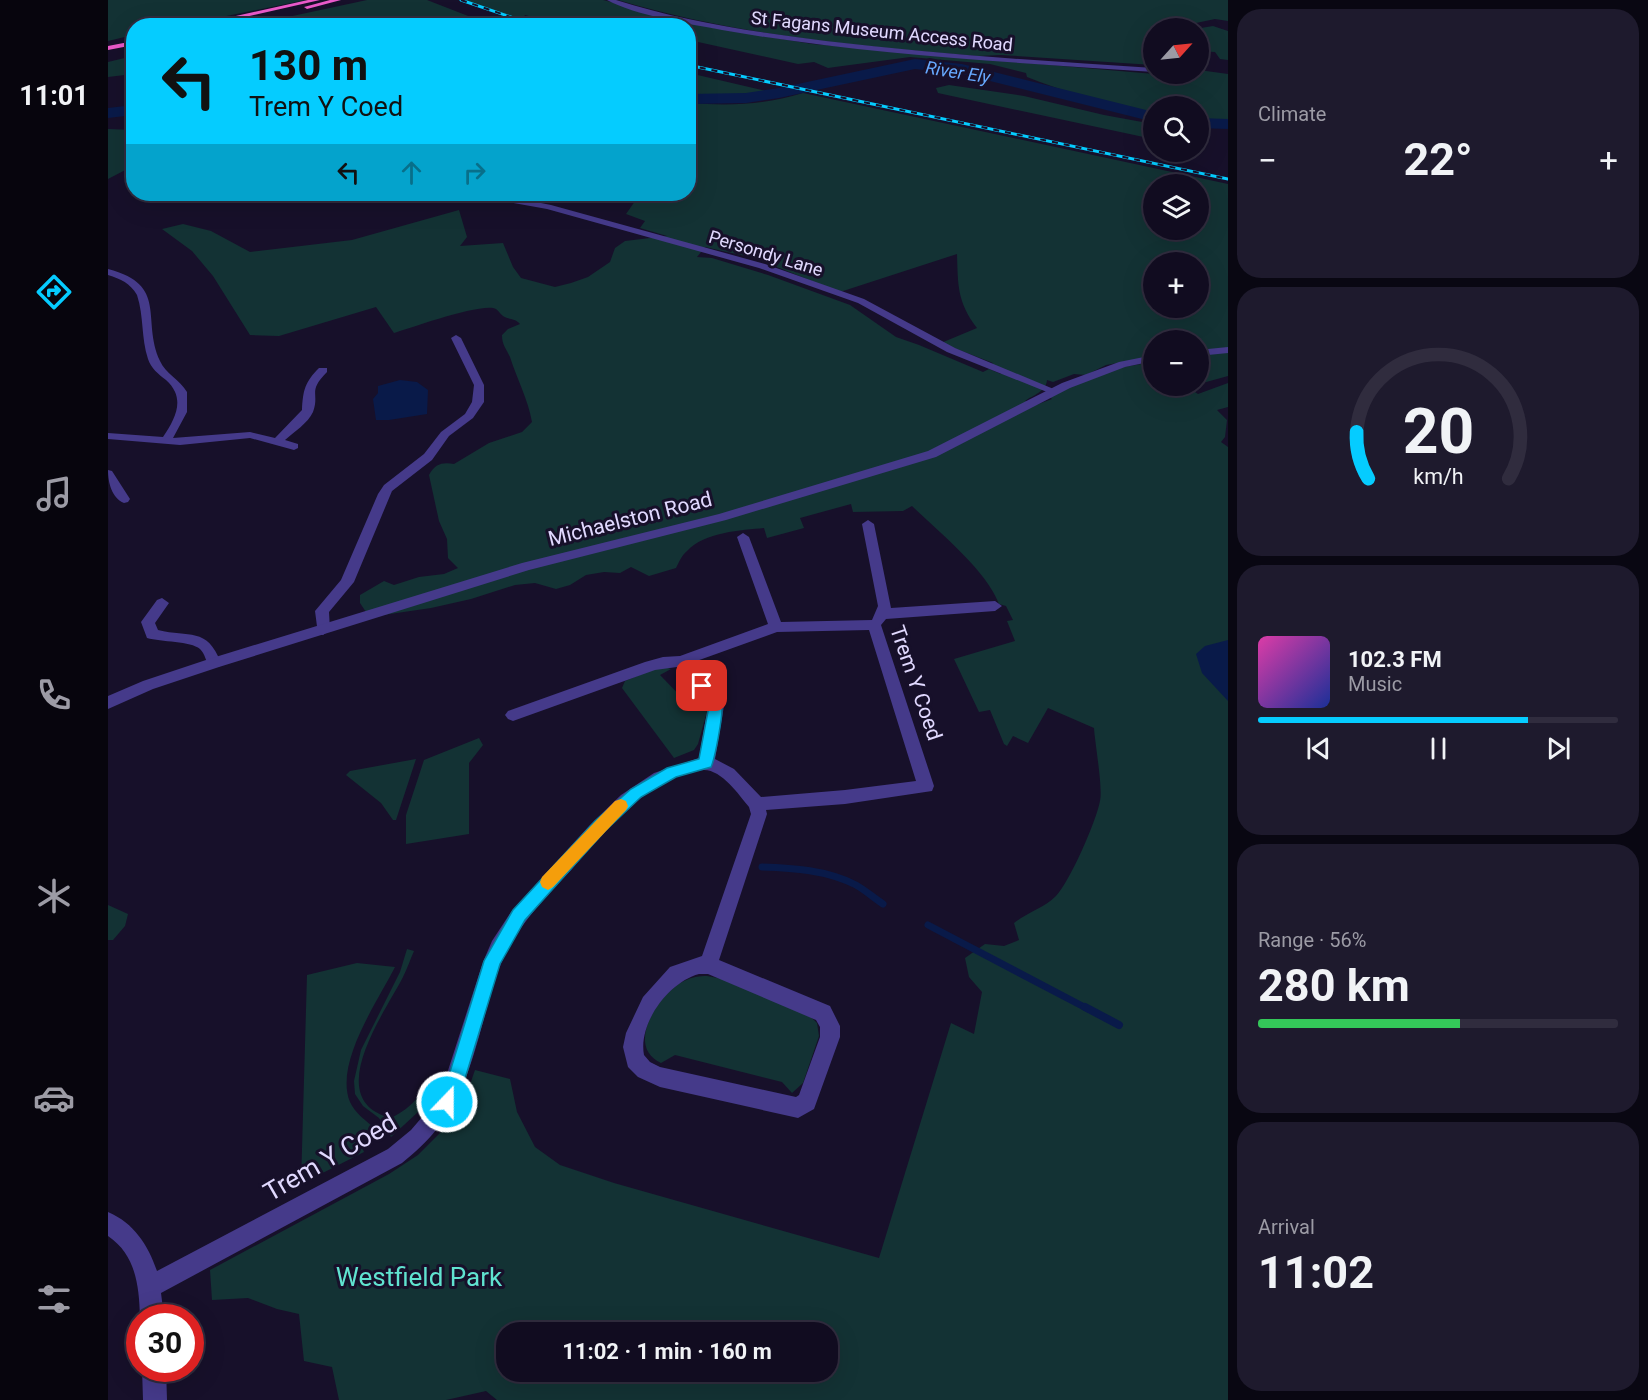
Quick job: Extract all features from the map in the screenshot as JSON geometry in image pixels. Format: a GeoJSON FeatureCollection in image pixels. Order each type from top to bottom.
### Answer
{"type":"FeatureCollection","features":[{"type":"Feature","properties":{"kind":"highway"},"geometry":{"type":"LineString","coordinates":[[232,18],[317,0]]}},
{"type":"Feature","properties":{"kind":"highway"},"geometry":{"type":"LineString","coordinates":[[254,18],[338,0]]}},
{"type":"Feature","properties":{"kind":"highway"},"geometry":{"type":"LineString","coordinates":[[108,43],[126,40]]}},
{"type":"Feature","properties":{"kind":"highway"},"geometry":{"type":"LineString","coordinates":[[108,48],[126,45]]}},
{"type":"Feature","properties":{"kind":"street","name":"St Fagans Museum Access Road"},"geometry":{"type":"LineString","coordinates":[[610,0],[679,18]]}},
{"type":"Feature","properties":{"kind":"street","name":"St Fagans Museum Access Road"},"geometry":{"type":"LineString","coordinates":[[696,22],[797,40],[948,55],[1143,69]]}},
{"type":"Feature","properties":{"kind":"street","name":"Persondy Lane"},"geometry":{"type":"LineString","coordinates":[[517,201],[548,207],[762,266],[861,301],[951,350],[1051,390]]}},
{"type":"Feature","properties":{"kind":"street"},"geometry":{"type":"LineString","coordinates":[[108,272],[128,278],[137,287],[149,315],[155,363],[182,392],[184,398],[182,413],[165,442]]}},
{"type":"Feature","properties":{"kind":"street"},"geometry":{"type":"LineString","coordinates":[[322,630],[322,611],[347,582],[382,497],[398,478],[428,457],[445,434],[469,416],[478,402],[479,385],[456,338]]}},
{"type":"Feature","properties":{"kind":"street"},"geometry":{"type":"LineString","coordinates":[[1209,352],[1228,350]]}},
{"type":"Feature","properties":{"kind":"street","name":"Michaelston Road"},"geometry":{"type":"LineString","coordinates":[[108,703],[214,663],[527,566],[722,517],[932,454],[963,441],[1051,390],[1108,368],[1143,360]]}},
{"type":"Feature","properties":{"kind":"street"},"geometry":{"type":"LineString","coordinates":[[278,441],[304,417],[308,410],[308,392],[311,382],[323,370]]}},
{"type":"Feature","properties":{"kind":"street"},"geometry":{"type":"LineString","coordinates":[[110,439],[191,442],[250,435],[294,446]]}},
{"type":"Feature","properties":{"kind":"street"},"geometry":{"type":"LineString","coordinates":[[108,474],[124,499]]}},
{"type":"Feature","properties":{"kind":"street"},"geometry":{"type":"LineString","coordinates":[[868,524],[885,606],[879,620]]}},
{"type":"Feature","properties":{"kind":"street"},"geometry":{"type":"LineString","coordinates":[[743,537],[776,627]]}},
{"type":"Feature","properties":{"kind":"street"},"geometry":{"type":"LineString","coordinates":[[162,603],[148,622],[152,634],[163,638],[187,638],[203,642],[212,653],[214,663]]}},
{"type":"Feature","properties":{"kind":"street"},"geometry":{"type":"LineString","coordinates":[[879,620],[995,606]]}},
{"type":"Feature","properties":{"kind":"street","name":"Trem Y Coed"},"geometry":{"type":"LineString","coordinates":[[513,715],[650,666],[663,662],[681,661],[776,627],[879,620],[926,786],[844,797],[757,804]]}},
{"type":"Feature","properties":{"kind":"street"},"geometry":{"type":"LineString","coordinates":[[681,661],[713,699],[716,706],[706,763],[719,766],[730,775],[757,804],[759,814],[708,965]]}},
{"type":"Feature","properties":{"kind":"street","name":"Trem Y Coed"},"geometry":{"type":"LineString","coordinates":[[150,1287],[395,1156],[427,1131],[454,1089],[493,961],[519,915],[600,826],[636,793],[672,772],[706,763]]}},
{"type":"Feature","properties":{"kind":"street"},"geometry":{"type":"LineString","coordinates":[[699,965],[708,965],[811,1006],[823,1013],[830,1026],[830,1037],[807,1102],[798,1108],[660,1077],[642,1069],[634,1057],[634,1041],[639,1023],[653,996],[676,974],[699,965]]}},
{"type":"Feature","properties":{"kind":"street"},"geometry":{"type":"LineString","coordinates":[[108,1223],[125,1236],[145,1266],[151,1304]]}},
{"type":"Feature","properties":{"kind":"street"},"geometry":{"type":"LineString","coordinates":[[154,1382],[155,1400]]}},
{"type":"Feature","properties":{"kind":"green space"},"geometry":{"type":"Polygon","coordinates":[[[108,0],[306,0],[217,18],[126,18],[126,37],[108,41],[108,0]]]}},
{"type":"Feature","properties":{"kind":"green space"},"geometry":{"type":"Polygon","coordinates":[[[367,0],[427,0],[473,18],[283,18],[367,0]]]}},
{"type":"Feature","properties":{"kind":"green space"},"geometry":{"type":"Polygon","coordinates":[[[464,0],[603,0],[673,18],[536,18],[525,15],[523,18],[516,18],[464,0]]]}},
{"type":"Feature","properties":{"kind":"green space"},"geometry":{"type":"Polygon","coordinates":[[[618,0],[1228,0],[1228,21],[1209,20],[1209,18],[1143,18],[1143,64],[1001,55],[978,56],[887,48],[796,37],[689,18],[618,0]]]}},
{"type":"Feature","properties":{"kind":"green space"},"geometry":{"type":"Polygon","coordinates":[[[696,24],[812,44],[1143,73],[1143,84],[1209,84],[1209,71],[1228,74],[1228,121],[1209,120],[1209,96],[1143,96],[1143,111],[1082,97],[1027,77],[1026,73],[990,64],[910,57],[828,68],[814,62],[798,64],[696,42],[696,24]]]}},
{"type":"Feature","properties":{"kind":"green space"},"geometry":{"type":"Polygon","coordinates":[[[1213,26],[1228,31],[1228,60],[1220,59],[1215,52],[1209,52],[1209,27],[1213,26]]]}},
{"type":"Feature","properties":{"kind":"green space"},"geometry":{"type":"Polygon","coordinates":[[[126,58],[126,75],[108,77],[108,62],[126,58]]]}},
{"type":"Feature","properties":{"kind":"green space"},"geometry":{"type":"Polygon","coordinates":[[[696,75],[766,91],[742,95],[696,96],[696,75]]]}},
{"type":"Feature","properties":{"kind":"green space"},"geometry":{"type":"Polygon","coordinates":[[[949,85],[1024,96],[1143,122],[1143,137],[938,93],[936,88],[949,85]]]}},
{"type":"Feature","properties":{"kind":"green space","name":"Westfield Park"},"geometry":{"type":"Polygon","coordinates":[[[803,93],[1181,174],[1143,174],[1143,240],[1209,240],[1209,180],[1228,184],[1228,376],[1209,381],[1209,330],[1143,330],[1143,359],[1106,365],[1086,375],[1074,374],[1053,382],[1047,380],[1042,390],[1025,401],[1036,405],[1052,399],[1050,397],[1052,394],[1112,369],[1143,364],[1143,396],[1209,396],[1209,390],[1228,383],[1228,407],[1217,410],[1227,420],[1225,437],[1221,442],[1228,447],[1228,1400],[497,1400],[486,1391],[446,1400],[339,1400],[332,1367],[304,1361],[299,1314],[277,1309],[248,1298],[212,1300],[210,1270],[389,1174],[418,1155],[449,1124],[466,1096],[475,1070],[510,1079],[517,1112],[535,1147],[560,1165],[614,1183],[879,1258],[951,1023],[974,1034],[982,992],[969,977],[965,958],[985,944],[1004,946],[1019,940],[1014,923],[1056,896],[1075,865],[1088,836],[1101,795],[1094,728],[1048,708],[1028,743],[1013,736],[1007,746],[1004,744],[990,710],[979,712],[954,659],[1015,641],[1007,621],[1013,620],[1006,606],[999,604],[993,591],[973,565],[912,506],[903,511],[853,512],[851,504],[800,518],[804,528],[767,538],[764,528],[713,536],[694,545],[684,554],[676,568],[649,576],[631,567],[620,573],[604,572],[586,575],[570,585],[556,589],[535,583],[515,585],[471,599],[431,608],[383,615],[366,612],[360,603],[360,595],[384,581],[394,585],[419,577],[444,574],[458,568],[448,558],[447,539],[439,521],[429,475],[439,465],[454,464],[489,443],[522,432],[532,422],[525,397],[502,338],[508,329],[520,324],[503,316],[496,309],[489,308],[462,312],[394,333],[376,307],[279,336],[250,335],[213,276],[192,251],[162,229],[183,224],[211,231],[250,252],[352,240],[459,210],[467,237],[460,246],[503,243],[513,267],[521,278],[555,287],[588,277],[610,262],[615,248],[625,241],[667,236],[640,228],[645,221],[626,214],[635,201],[696,201],[696,103],[746,104],[803,93]],[[705,247],[697,257],[712,258],[768,275],[850,305],[896,337],[983,372],[989,369],[1001,374],[1003,371],[991,365],[993,363],[941,343],[977,328],[962,301],[958,284],[957,254],[840,292],[754,258],[705,247]]]}},
{"type":"Feature","properties":{"kind":"green space"},"geometry":{"type":"Polygon","coordinates":[[[108,129],[126,130],[126,170],[108,179],[108,129]]]}},
{"type":"Feature","properties":{"kind":"green space"},"geometry":{"type":"Polygon","coordinates":[[[661,666],[671,669],[660,675],[691,707],[703,700],[708,708],[698,744],[694,750],[674,758],[622,688],[625,681],[661,666]]]}},
{"type":"Feature","properties":{"kind":"green space"},"geometry":{"type":"Polygon","coordinates":[[[479,738],[483,745],[469,763],[469,834],[406,844],[406,815],[424,760],[479,738]]]}},
{"type":"Feature","properties":{"kind":"green space"},"geometry":{"type":"Polygon","coordinates":[[[416,759],[396,820],[393,820],[381,803],[346,775],[350,771],[416,759]]]}},
{"type":"Feature","properties":{"kind":"green space"},"geometry":{"type":"Polygon","coordinates":[[[108,905],[128,914],[125,926],[113,940],[108,940],[108,905]]]}},
{"type":"Feature","properties":{"kind":"green space"},"geometry":{"type":"Polygon","coordinates":[[[407,949],[414,951],[403,977],[372,1033],[364,1055],[359,1075],[361,1094],[371,1108],[391,1118],[412,1103],[427,1081],[435,1085],[418,1112],[391,1137],[379,1118],[363,1106],[355,1094],[354,1081],[361,1050],[400,972],[407,949]]]}},
{"type":"Feature","properties":{"kind":"green space"},"geometry":{"type":"Polygon","coordinates":[[[357,963],[395,967],[360,1033],[348,1069],[347,1086],[350,1102],[358,1113],[376,1129],[358,1138],[364,1152],[301,1184],[307,975],[357,963]]]}},
{"type":"Feature","properties":{"kind":"green space"},"geometry":{"type":"Polygon","coordinates":[[[707,976],[723,979],[811,1017],[817,1023],[819,1036],[803,1083],[792,1093],[782,1082],[675,1055],[661,1063],[650,1055],[645,1045],[645,1033],[656,1008],[674,987],[696,977],[707,976]]]}},
{"type":"Feature","properties":{"kind":"water"},"geometry":{"type":"Polygon","coordinates":[[[400,380],[417,382],[428,390],[427,414],[376,420],[373,399],[378,393],[378,386],[400,380]]]}},
{"type":"Feature","properties":{"kind":"water"},"geometry":{"type":"Polygon","coordinates":[[[1228,640],[1228,701],[1202,673],[1196,654],[1205,646],[1228,640]]]}},
{"type":"Feature","properties":{"kind":"waterway","name":"River Ely"},"geometry":{"type":"LineString","coordinates":[[696,99],[746,98],[779,93],[915,64],[962,69],[1143,114]]}},
{"type":"Feature","properties":{"kind":"waterway","name":"River Ely"},"geometry":{"type":"LineString","coordinates":[[108,113],[126,111]]}},
{"type":"Feature","properties":{"kind":"waterway","name":"River Ely"},"geometry":{"type":"LineString","coordinates":[[1209,123],[1228,124]]}},
{"type":"Feature","properties":{"kind":"waterway"},"geometry":{"type":"LineString","coordinates":[[762,867],[798,869],[833,876],[856,885],[883,904]]}},
{"type":"Feature","properties":{"kind":"waterway"},"geometry":{"type":"LineString","coordinates":[[928,925],[1088,1009]]}},
{"type":"Feature","properties":{"kind":"waterway"},"geometry":{"type":"LineString","coordinates":[[1085,1007],[1119,1025]]}},
{"type":"Feature","properties":{"kind":"railway"},"geometry":{"type":"LineString","coordinates":[[461,0],[514,18]]}},
{"type":"Feature","properties":{"kind":"railway"},"geometry":{"type":"LineString","coordinates":[[696,67],[1228,179]]}},
{"type":"Feature","properties":{"kind":"slow traffic"},"geometry":{"type":"LineString","coordinates":[[548,882],[621,806]]}},
{"type":"Feature","properties":{"kind":"route"},"geometry":{"type":"LineString","coordinates":[[447,1102],[454,1089],[493,961],[519,915],[600,826],[636,793],[672,772],[706,763],[716,706],[702,686]]}}]}
